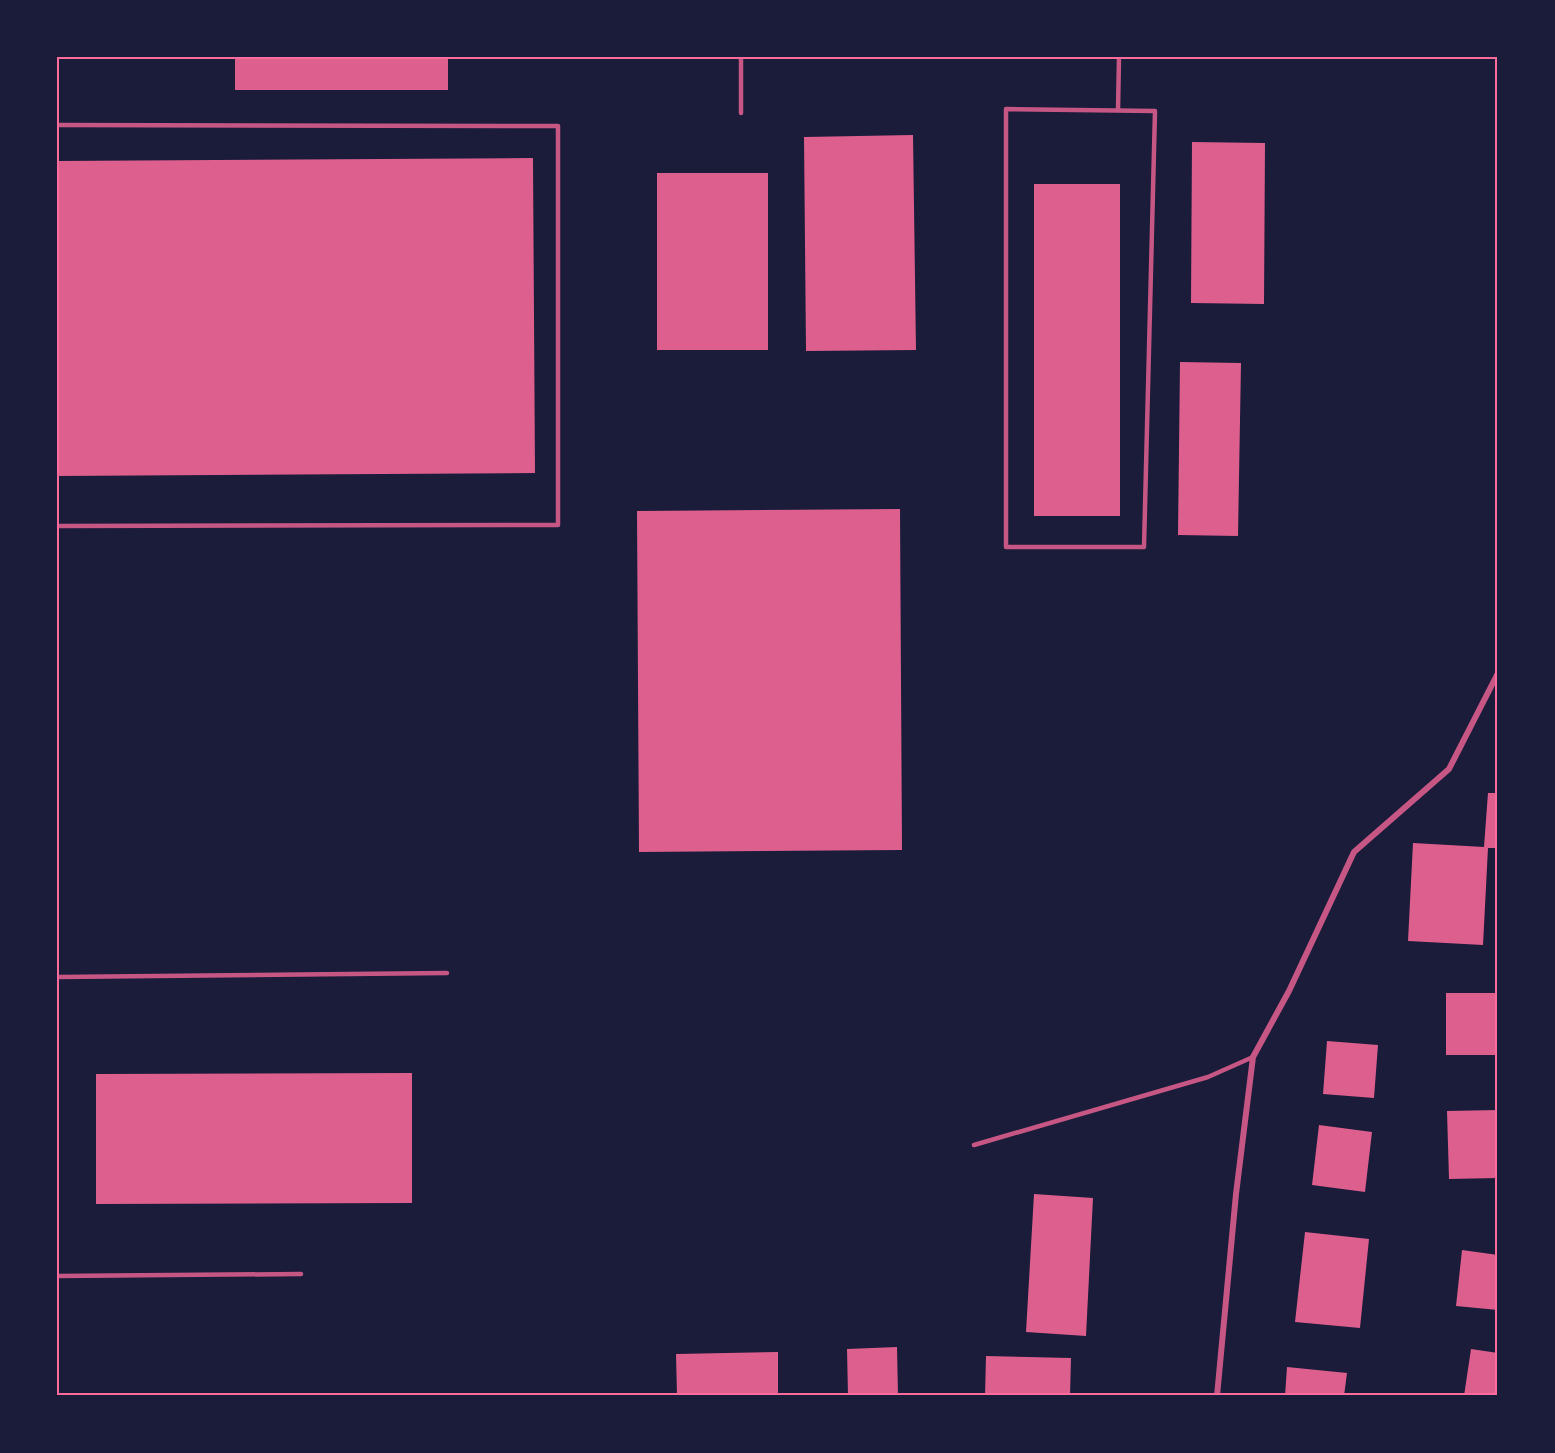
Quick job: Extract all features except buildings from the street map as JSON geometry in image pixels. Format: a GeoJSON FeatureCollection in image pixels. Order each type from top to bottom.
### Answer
{"type":"FeatureCollection","features":[{"type":"Feature","properties":{"kind":"street"},"geometry":{"type":"LineString","coordinates":[[1217,1396],[1236,1194],[1253,1057],[1289,991],[1354,852],[1449,769],[1498,673]]}},
{"type":"Feature","properties":{"kind":"lane"},"geometry":{"type":"LineString","coordinates":[[741,57],[741,112]]}},
{"type":"Feature","properties":{"kind":"lane"},"geometry":{"type":"LineString","coordinates":[[1118,110],[1119,57]]}},
{"type":"Feature","properties":{"kind":"lane"},"geometry":{"type":"LineString","coordinates":[[1006,109],[1118,110],[1155,111],[1144,547],[1006,547],[1006,109]]}},
{"type":"Feature","properties":{"kind":"lane"},"geometry":{"type":"LineString","coordinates":[[57,125],[558,126],[558,525],[57,526]]}},
{"type":"Feature","properties":{"kind":"lane"},"geometry":{"type":"LineString","coordinates":[[57,977],[447,973]]}},
{"type":"Feature","properties":{"kind":"lane"},"geometry":{"type":"LineString","coordinates":[[974,1145],[1208,1077],[1253,1057]]}},
{"type":"Feature","properties":{"kind":"lane"},"geometry":{"type":"LineString","coordinates":[[57,1276],[301,1274]]}}]}
